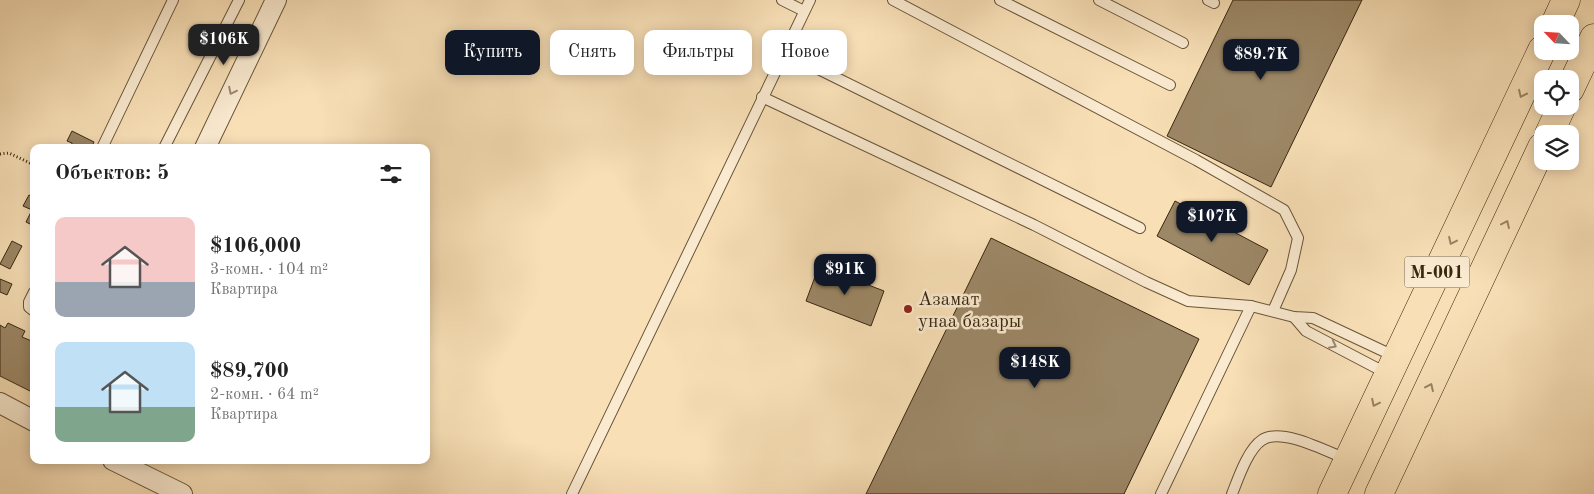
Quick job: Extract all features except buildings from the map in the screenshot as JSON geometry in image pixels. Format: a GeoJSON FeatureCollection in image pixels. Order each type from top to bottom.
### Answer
{"type":"FeatureCollection","features":[{"type":"Feature","properties":{"kind":"main road"},"geometry":{"type":"LineString","coordinates":[[1559,15],[1566,0]]}},
{"type":"Feature","properties":{"kind":"main road"},"geometry":{"type":"LineString","coordinates":[[1579,70],[1594,38]]}},
{"type":"Feature","properties":{"kind":"main road","name":"M-001"},"geometry":{"type":"LineString","coordinates":[[1332,494],[1537,60]]}},
{"type":"Feature","properties":{"kind":"main road","name":"M-001"},"geometry":{"type":"LineString","coordinates":[[1379,494],[1534,164]]}},
{"type":"Feature","properties":{"kind":"street"},"geometry":{"type":"LineString","coordinates":[[207,144],[276,0]]}},
{"type":"Feature","properties":{"kind":"street"},"geometry":{"type":"LineString","coordinates":[[0,403],[30,418]]}},
{"type":"Feature","properties":{"kind":"street"},"geometry":{"type":"LineString","coordinates":[[120,464],[182,494]]}},
{"type":"Feature","properties":{"kind":"lane"},"geometry":{"type":"LineString","coordinates":[[104,144],[173,0]]}},
{"type":"Feature","properties":{"kind":"lane"},"geometry":{"type":"LineString","coordinates":[[166,144],[238,0]]}},
{"type":"Feature","properties":{"kind":"lane"},"geometry":{"type":"LineString","coordinates":[[782,0],[804,11]]}},
{"type":"Feature","properties":{"kind":"lane"},"geometry":{"type":"LineString","coordinates":[[795,30],[810,0]]}},
{"type":"Feature","properties":{"kind":"lane"},"geometry":{"type":"LineString","coordinates":[[893,0],[1196,160],[1284,210],[1298,238],[1291,270],[1273,311]]}},
{"type":"Feature","properties":{"kind":"lane"},"geometry":{"type":"LineString","coordinates":[[1000,0],[1170,85]]}},
{"type":"Feature","properties":{"kind":"lane"},"geometry":{"type":"LineString","coordinates":[[1099,0],[1183,43]]}},
{"type":"Feature","properties":{"kind":"lane"},"geometry":{"type":"LineString","coordinates":[[572,494],[773,75]]}},
{"type":"Feature","properties":{"kind":"lane"},"geometry":{"type":"LineString","coordinates":[[831,75],[1140,228]]}},
{"type":"Feature","properties":{"kind":"lane"},"geometry":{"type":"LineString","coordinates":[[762,97],[1025,220],[1146,282],[1188,301],[1251,306],[1294,317],[1313,318],[1393,366]]}},
{"type":"Feature","properties":{"kind":"lane"},"geometry":{"type":"LineString","coordinates":[[1162,494],[1251,306]]}},
{"type":"Feature","properties":{"kind":"lane"},"geometry":{"type":"LineString","coordinates":[[1294,317],[1306,331],[1393,366]]}},
{"type":"Feature","properties":{"kind":"lane"},"geometry":{"type":"LineString","coordinates":[[1232,494],[1251,452],[1261,440],[1272,436],[1287,436],[1348,460]]}},
{"type":"Feature","properties":{"kind":"path"},"geometry":{"type":"LineString","coordinates":[[0,154],[9,153],[30,163]]}},
{"type":"Feature","properties":{"kind":"place","name":"Азамат унаа базары"},"geometry":{"type":"Point","coordinates":[908,309]}}]}
